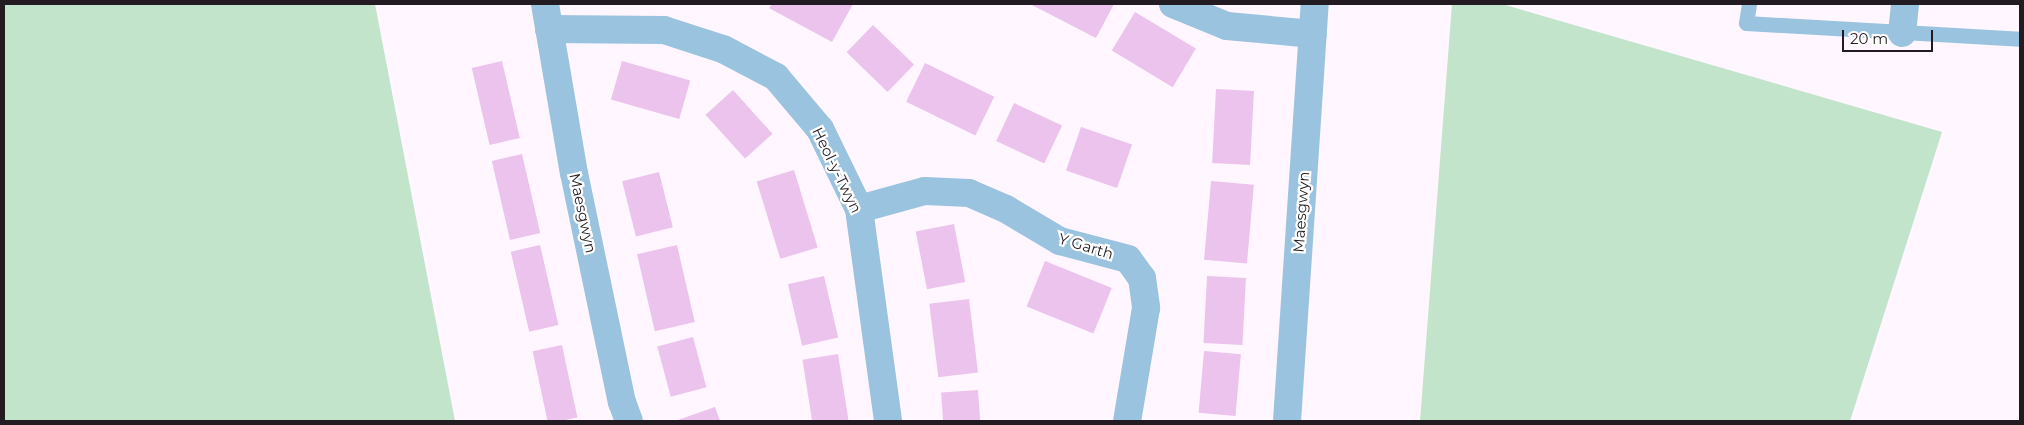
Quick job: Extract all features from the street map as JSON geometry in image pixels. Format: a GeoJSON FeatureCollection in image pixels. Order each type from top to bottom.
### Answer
{"type":"FeatureCollection","features":[{"type":"Feature","properties":{"kind":"street"},"geometry":{"type":"LineString","coordinates":[[1173,4],[1227,26],[1313,34]]}},
{"type":"Feature","properties":{"kind":"street","name":"Maesgwyn"},"geometry":{"type":"LineString","coordinates":[[1287,421],[1315,4]]}},
{"type":"Feature","properties":{"kind":"street"},"geometry":{"type":"LineString","coordinates":[[1902,33],[1905,4]]}},
{"type":"Feature","properties":{"kind":"street","name":"Maesgwyn"},"geometry":{"type":"LineString","coordinates":[[547,16],[574,173],[628,421]]}},
{"type":"Feature","properties":{"kind":"street","name":"Heol-y-Twyn"},"geometry":{"type":"LineString","coordinates":[[547,16],[664,30],[723,49],[776,78],[820,129],[859,209],[888,421]]}},
{"type":"Feature","properties":{"kind":"street","name":"Y Garth"},"geometry":{"type":"LineString","coordinates":[[859,209],[925,191],[969,193],[1006,209],[1060,241],[1128,259],[1142,278],[1146,308],[1127,421]]}},
{"type":"Feature","properties":{"kind":"lane"},"geometry":{"type":"LineString","coordinates":[[1749,4],[1746,23],[2020,39]]}},
{"type":"Feature","properties":{"kind":"green space"},"geometry":{"type":"Polygon","coordinates":[[[4,4],[375,4],[455,421],[4,421],[4,4]]]}},
{"type":"Feature","properties":{"kind":"green space"},"geometry":{"type":"Polygon","coordinates":[[[1452,4],[1502,4],[1942,132],[1850,421],[1420,421],[1452,4]]]}},
{"type":"Feature","properties":{"kind":"building"},"geometry":{"type":"Polygon","coordinates":[[[772,4],[853,4],[832,42],[769,8],[772,4]]]}},
{"type":"Feature","properties":{"kind":"building"},"geometry":{"type":"Polygon","coordinates":[[[1030,4],[1114,4],[1096,38],[1030,4]]]}},
{"type":"Feature","properties":{"kind":"building"},"geometry":{"type":"Polygon","coordinates":[[[1135,12],[1196,49],[1173,87],[1112,51],[1135,12]]]}},
{"type":"Feature","properties":{"kind":"building"},"geometry":{"type":"Polygon","coordinates":[[[873,25],[914,65],[888,92],[847,52],[873,25]]]}},
{"type":"Feature","properties":{"kind":"building"},"geometry":{"type":"Polygon","coordinates":[[[502,61],[520,138],[490,145],[472,68],[502,61]]]}},
{"type":"Feature","properties":{"kind":"building"},"geometry":{"type":"Polygon","coordinates":[[[622,61],[690,81],[679,119],[611,99],[622,61]]]}},
{"type":"Feature","properties":{"kind":"building"},"geometry":{"type":"Polygon","coordinates":[[[925,63],[994,97],[975,135],[906,102],[925,63]]]}},
{"type":"Feature","properties":{"kind":"building"},"geometry":{"type":"Polygon","coordinates":[[[1216,89],[1254,91],[1250,165],[1212,163],[1216,89]]]}},
{"type":"Feature","properties":{"kind":"building"},"geometry":{"type":"Polygon","coordinates":[[[733,90],[772,134],[745,159],[706,115],[733,90]]]}},
{"type":"Feature","properties":{"kind":"building"},"geometry":{"type":"Polygon","coordinates":[[[1014,103],[1062,125],[1044,163],[996,141],[1014,103]]]}},
{"type":"Feature","properties":{"kind":"building"},"geometry":{"type":"Polygon","coordinates":[[[1081,127],[1132,145],[1117,188],[1066,170],[1081,127]]]}},
{"type":"Feature","properties":{"kind":"building"},"geometry":{"type":"Polygon","coordinates":[[[522,154],[540,233],[510,240],[492,161],[522,154]]]}},
{"type":"Feature","properties":{"kind":"building"},"geometry":{"type":"Polygon","coordinates":[[[794,170],[818,247],[780,259],[757,181],[794,170]]]}},
{"type":"Feature","properties":{"kind":"building"},"geometry":{"type":"Polygon","coordinates":[[[659,172],[673,227],[636,236],[622,181],[659,172]]]}},
{"type":"Feature","properties":{"kind":"building"},"geometry":{"type":"Polygon","coordinates":[[[1211,181],[1254,185],[1247,263],[1204,260],[1211,181]]]}},
{"type":"Feature","properties":{"kind":"building"},"geometry":{"type":"Polygon","coordinates":[[[954,224],[965,282],[927,289],[916,231],[954,224]]]}},
{"type":"Feature","properties":{"kind":"building"},"geometry":{"type":"Polygon","coordinates":[[[540,245],[558,325],[529,332],[511,252],[540,245]]]}},
{"type":"Feature","properties":{"kind":"building"},"geometry":{"type":"Polygon","coordinates":[[[677,245],[695,322],[655,331],[637,254],[677,245]]]}},
{"type":"Feature","properties":{"kind":"building"},"geometry":{"type":"Polygon","coordinates":[[[1045,261],[1112,288],[1093,333],[1027,306],[1045,261]]]}},
{"type":"Feature","properties":{"kind":"building"},"geometry":{"type":"Polygon","coordinates":[[[824,276],[838,337],[802,346],[788,284],[824,276]]]}},
{"type":"Feature","properties":{"kind":"building"},"geometry":{"type":"Polygon","coordinates":[[[1207,276],[1246,278],[1242,345],[1203,343],[1207,276]]]}},
{"type":"Feature","properties":{"kind":"building"},"geometry":{"type":"Polygon","coordinates":[[[969,299],[978,372],[938,377],[929,304],[969,299]]]}},
{"type":"Feature","properties":{"kind":"building"},"geometry":{"type":"Polygon","coordinates":[[[693,337],[706,387],[671,397],[657,347],[693,337]]]}},
{"type":"Feature","properties":{"kind":"building"},"geometry":{"type":"Polygon","coordinates":[[[562,345],[577,417],[560,421],[547,421],[533,351],[562,345]]]}},
{"type":"Feature","properties":{"kind":"building"},"geometry":{"type":"Polygon","coordinates":[[[1204,351],[1241,354],[1235,416],[1199,413],[1204,351]]]}},
{"type":"Feature","properties":{"kind":"building"},"geometry":{"type":"Polygon","coordinates":[[[838,354],[849,421],[812,421],[802,360],[838,354]]]}},
{"type":"Feature","properties":{"kind":"building"},"geometry":{"type":"Polygon","coordinates":[[[978,390],[980,421],[943,421],[941,393],[978,390]]]}},
{"type":"Feature","properties":{"kind":"building"},"geometry":{"type":"Polygon","coordinates":[[[715,407],[720,421],[675,421],[715,407]]]}}]}
